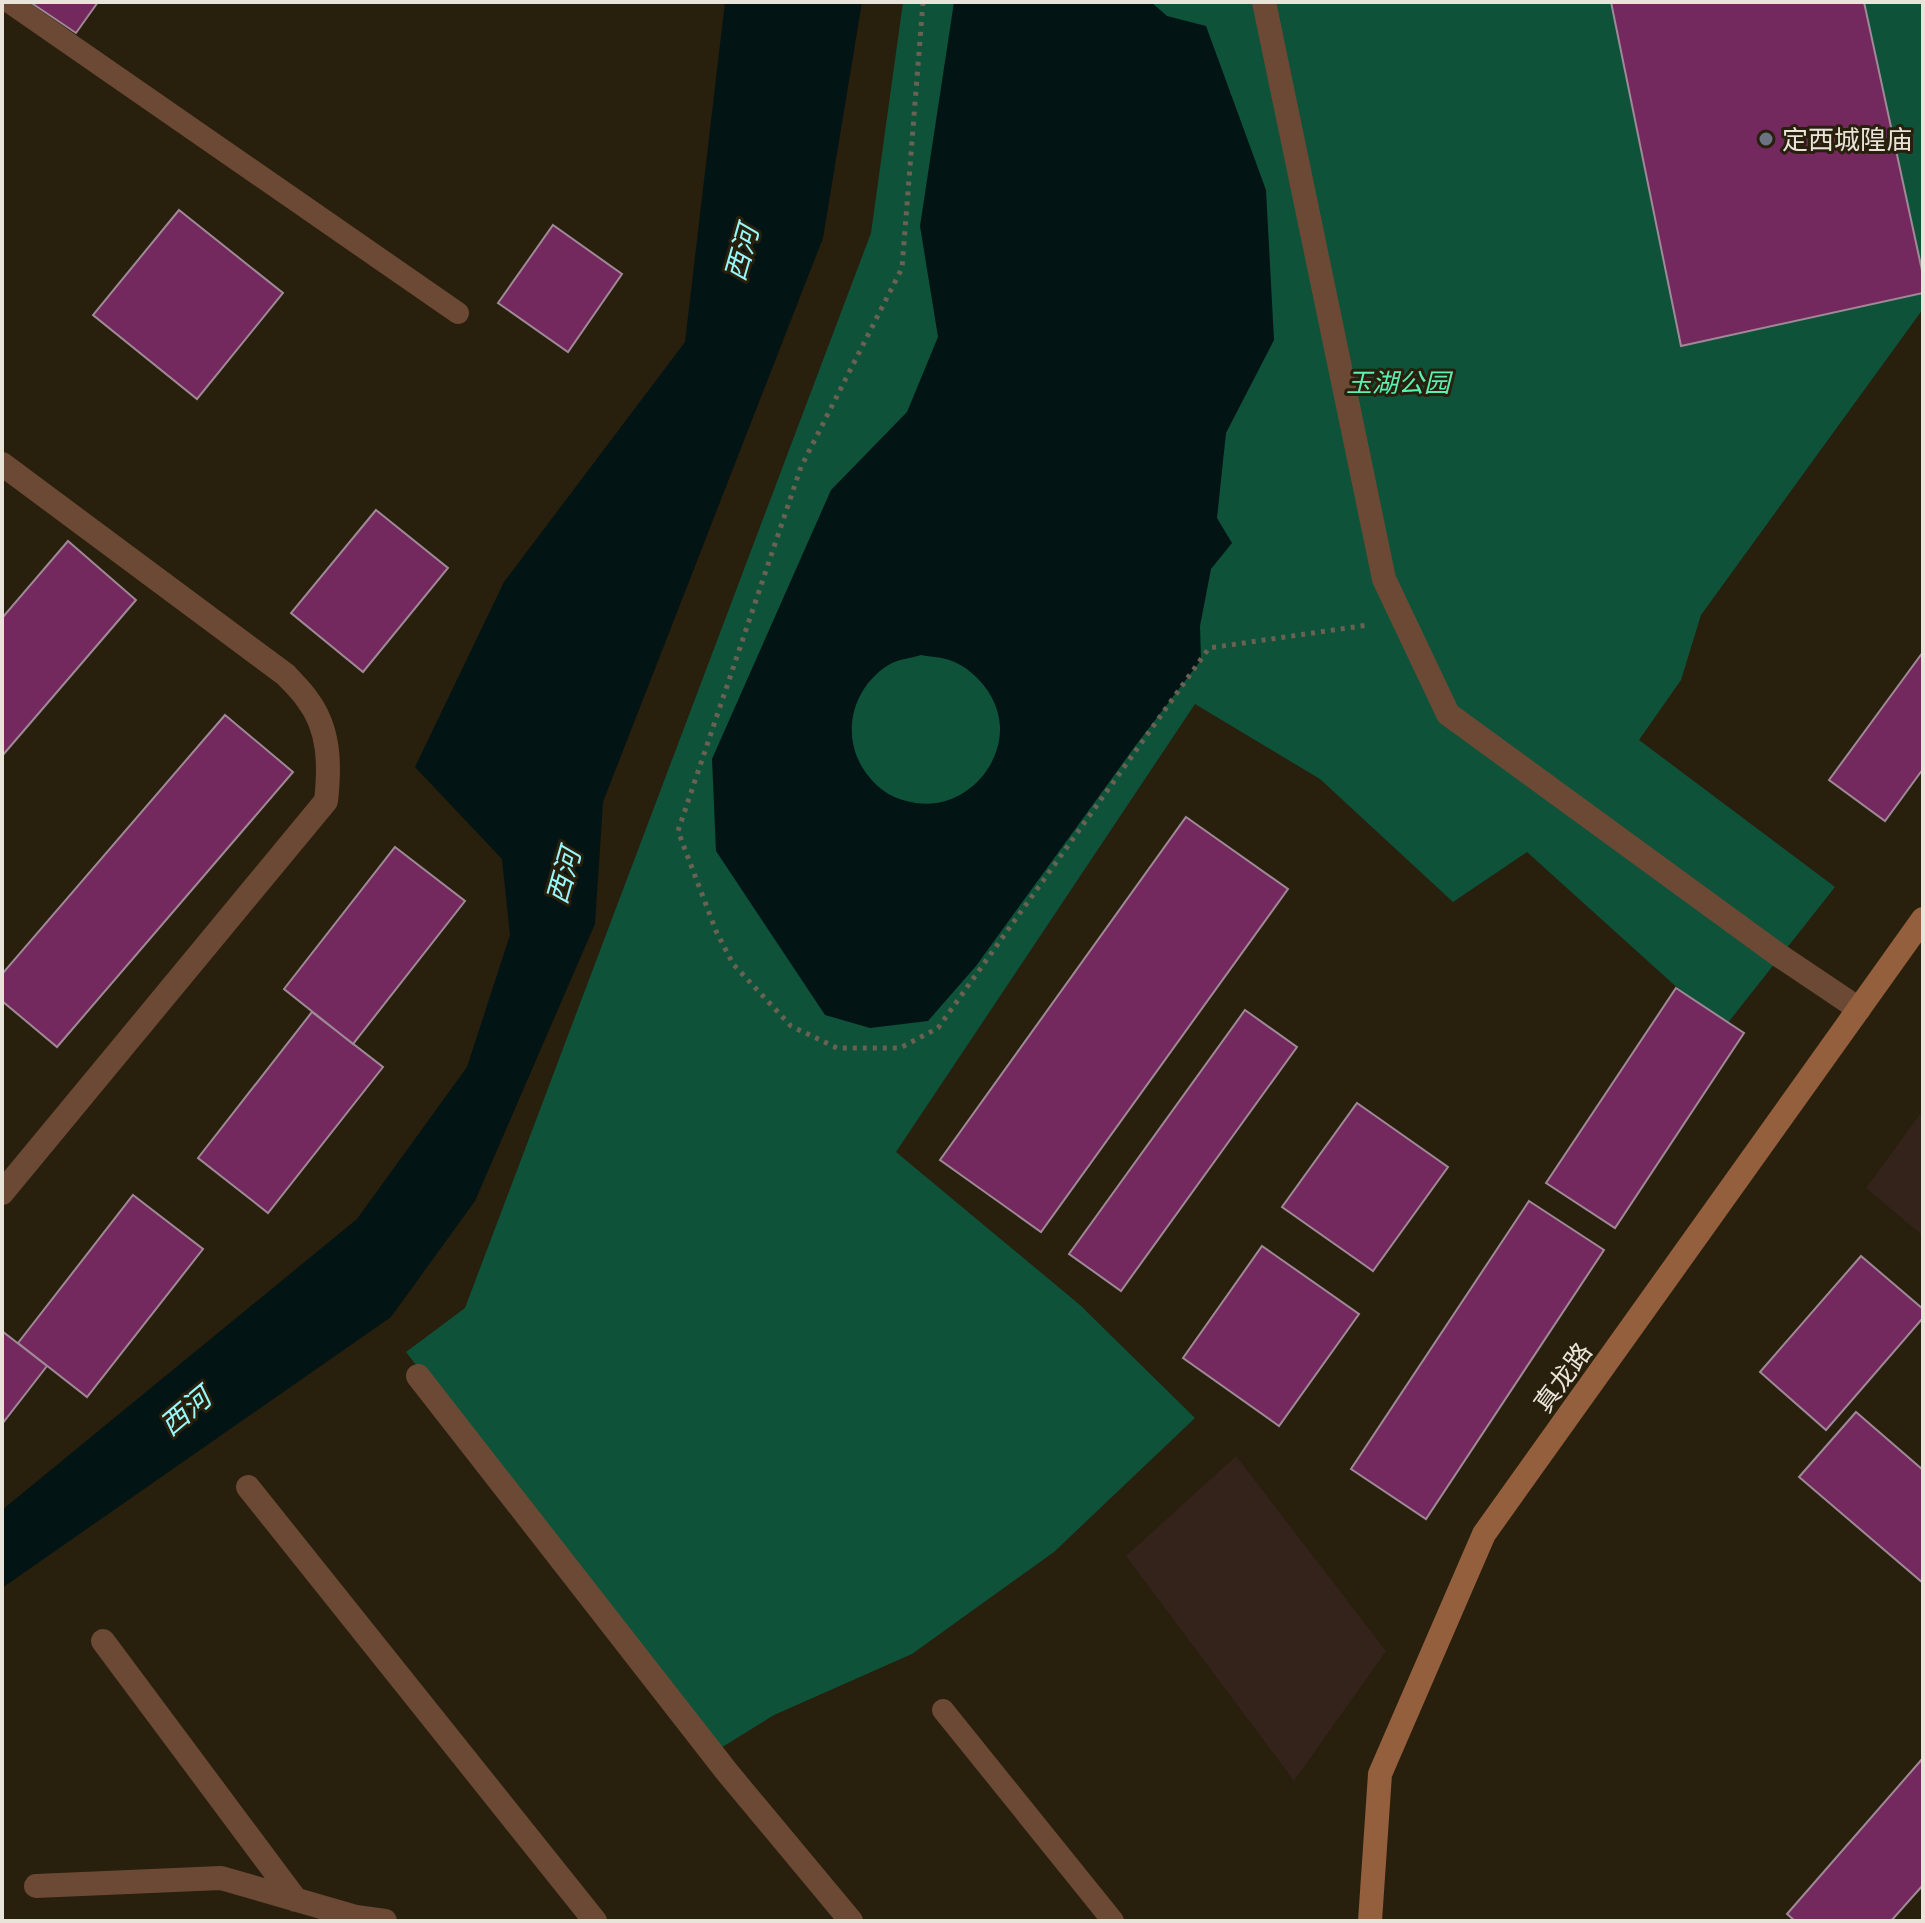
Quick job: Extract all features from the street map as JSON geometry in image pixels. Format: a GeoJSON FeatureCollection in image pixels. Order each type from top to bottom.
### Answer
{"type":"FeatureCollection","features":[{"type":"Feature","properties":{"kind":"main road","name":"真龙路"},"geometry":{"type":"LineString","coordinates":[[1370,1921],[1380,1774],[1484,1534],[1923,919]]}},
{"type":"Feature","properties":{"kind":"street"},"geometry":{"type":"LineString","coordinates":[[1264,2],[1384,579],[1448,714],[1780,956],[1859,1009]]}},
{"type":"Feature","properties":{"kind":"street"},"geometry":{"type":"LineString","coordinates":[[2,464],[286,675],[309,701],[319,721],[330,766],[326,801],[2,1193]]}},
{"type":"Feature","properties":{"kind":"street"},"geometry":{"type":"LineString","coordinates":[[418,1376],[727,1772],[851,1921]]}},
{"type":"Feature","properties":{"kind":"street"},"geometry":{"type":"LineString","coordinates":[[248,1487],[595,1921]]}},
{"type":"Feature","properties":{"kind":"street"},"geometry":{"type":"LineString","coordinates":[[103,1641],[296,1900]]}},
{"type":"Feature","properties":{"kind":"street"},"geometry":{"type":"LineString","coordinates":[[36,1886],[221,1878],[356,1917],[385,1921]]}},
{"type":"Feature","properties":{"kind":"lane"},"geometry":{"type":"LineString","coordinates":[[9,2],[458,313]]}},
{"type":"Feature","properties":{"kind":"lane"},"geometry":{"type":"LineString","coordinates":[[943,1710],[1113,1921]]}},
{"type":"Feature","properties":{"kind":"path"},"geometry":{"type":"LineString","coordinates":[[923,2],[902,268],[801,467],[678,831],[716,931],[733,964],[791,1026],[837,1048],[900,1048],[938,1028],[1209,648],[1404,620]]}},
{"type":"Feature","properties":{"kind":"shaded area"},"geometry":{"type":"Polygon","coordinates":[[[1923,1110],[1923,1236],[1866,1188],[1923,1110]]]}},
{"type":"Feature","properties":{"kind":"shaded area"},"geometry":{"type":"Polygon","coordinates":[[[1236,1456],[1386,1651],[1294,1781],[1126,1556],[1236,1456]]]}},
{"type":"Feature","properties":{"kind":"green space","name":"玉湖公园"},"geometry":{"type":"Polygon","coordinates":[[[903,2],[1923,2],[1923,309],[1701,615],[1681,680],[1639,740],[1835,887],[1723,1029],[1527,852],[1453,902],[1320,779],[1195,704],[896,1152],[1080,1305],[1195,1418],[1054,1552],[912,1654],[774,1715],[716,1751],[406,1352],[465,1308],[871,233],[903,2]]]}},
{"type":"Feature","properties":{"kind":"water","name":"西河"},"geometry":{"type":"Polygon","coordinates":[[[725,2],[862,2],[823,238],[603,802],[595,924],[475,1201],[391,1317],[2,1588],[2,1510],[357,1219],[467,1067],[510,935],[502,859],[415,767],[504,582],[685,342],[725,2]]]}},
{"type":"Feature","properties":{"kind":"water"},"geometry":{"type":"Polygon","coordinates":[[[954,2],[1151,2],[1167,16],[1206,26],[1266,190],[1274,340],[1226,433],[1217,518],[1232,543],[1211,569],[1200,626],[1201,660],[976,966],[928,1021],[870,1028],[825,1015],[716,851],[712,759],[831,490],[907,412],[938,337],[920,226],[954,2]],[[921,655],[895,662],[867,684],[854,712],[853,743],[858,759],[876,785],[901,800],[932,804],[962,794],[975,784],[993,758],[1000,727],[991,696],[970,671],[952,661],[921,655]]]}},
{"type":"Feature","properties":{"kind":"building"},"geometry":{"type":"Polygon","coordinates":[[[30,2],[98,2],[76,33],[30,2]]]}},
{"type":"Feature","properties":{"kind":"building","name":"定西城隍庙"},"geometry":{"type":"Polygon","coordinates":[[[1611,2],[1864,2],[1923,275],[1923,293],[1681,346],[1611,2]]]}},
{"type":"Feature","properties":{"kind":"building"},"geometry":{"type":"Polygon","coordinates":[[[179,210],[283,293],[197,399],[93,315],[179,210]]]}},
{"type":"Feature","properties":{"kind":"building"},"geometry":{"type":"Polygon","coordinates":[[[553,225],[622,274],[568,352],[498,303],[553,225]]]}},
{"type":"Feature","properties":{"kind":"building"},"geometry":{"type":"Polygon","coordinates":[[[376,510],[448,568],[363,672],[291,613],[376,510]]]}},
{"type":"Feature","properties":{"kind":"building"},"geometry":{"type":"Polygon","coordinates":[[[68,541],[136,600],[2,756],[2,618],[68,541]]]}},
{"type":"Feature","properties":{"kind":"building"},"geometry":{"type":"Polygon","coordinates":[[[1923,652],[1923,769],[1885,821],[1829,780],[1923,652]]]}},
{"type":"Feature","properties":{"kind":"building"},"geometry":{"type":"Polygon","coordinates":[[[225,715],[293,772],[57,1047],[2,1001],[2,974],[225,715]]]}},
{"type":"Feature","properties":{"kind":"building"},"geometry":{"type":"Polygon","coordinates":[[[1186,817],[1288,889],[1041,1232],[940,1160],[1186,817]]]}},
{"type":"Feature","properties":{"kind":"building"},"geometry":{"type":"Polygon","coordinates":[[[395,847],[465,901],[353,1044],[284,989],[395,847]]]}},
{"type":"Feature","properties":{"kind":"building"},"geometry":{"type":"Polygon","coordinates":[[[1676,988],[1744,1033],[1615,1228],[1546,1183],[1676,988]]]}},
{"type":"Feature","properties":{"kind":"building"},"geometry":{"type":"Polygon","coordinates":[[[1245,1010],[1297,1047],[1121,1291],[1069,1254],[1245,1010]]]}},
{"type":"Feature","properties":{"kind":"building"},"geometry":{"type":"Polygon","coordinates":[[[312,1012],[383,1067],[268,1213],[198,1158],[312,1012]]]}},
{"type":"Feature","properties":{"kind":"building"},"geometry":{"type":"Polygon","coordinates":[[[1357,1103],[1448,1167],[1373,1271],[1282,1207],[1357,1103]]]}},
{"type":"Feature","properties":{"kind":"building"},"geometry":{"type":"Polygon","coordinates":[[[133,1195],[203,1249],[87,1397],[18,1343],[133,1195]]]}},
{"type":"Feature","properties":{"kind":"building"},"geometry":{"type":"Polygon","coordinates":[[[1529,1201],[1604,1250],[1426,1519],[1351,1469],[1529,1201]]]}},
{"type":"Feature","properties":{"kind":"building"},"geometry":{"type":"Polygon","coordinates":[[[1262,1246],[1359,1314],[1279,1426],[1183,1358],[1262,1246]]]}},
{"type":"Feature","properties":{"kind":"building"},"geometry":{"type":"Polygon","coordinates":[[[1861,1256],[1923,1309],[1923,1318],[1826,1430],[1760,1372],[1861,1256]]]}},
{"type":"Feature","properties":{"kind":"building"},"geometry":{"type":"Polygon","coordinates":[[[2,1331],[47,1366],[2,1424],[2,1331]]]}},
{"type":"Feature","properties":{"kind":"building"},"geometry":{"type":"Polygon","coordinates":[[[1856,1412],[1923,1470],[1923,1583],[1799,1477],[1856,1412]]]}},
{"type":"Feature","properties":{"kind":"building"},"geometry":{"type":"Polygon","coordinates":[[[1923,1758],[1923,1885],[1891,1921],[1795,1921],[1787,1914],[1923,1758]]]}},
{"type":"Feature","properties":{"kind":"place","name":"定西城隍庙"},"geometry":{"type":"Point","coordinates":[1766,139]}}]}
